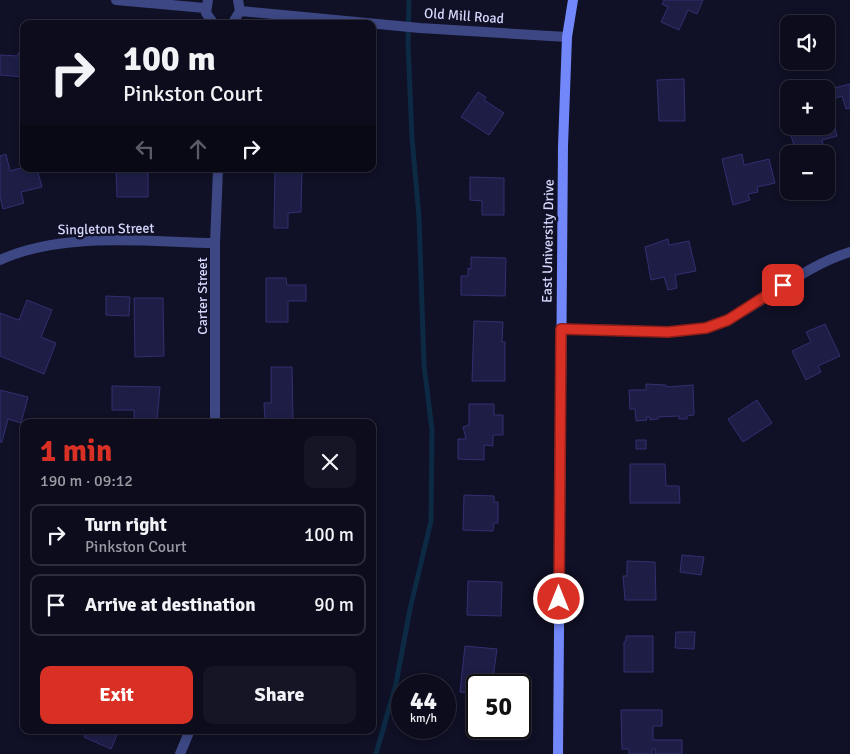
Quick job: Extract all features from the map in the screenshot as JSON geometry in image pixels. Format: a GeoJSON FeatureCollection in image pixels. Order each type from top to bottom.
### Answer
{"type":"FeatureCollection","features":[{"type":"Feature","properties":{"kind":"main road","name":"East University Drive"},"geometry":{"type":"LineString","coordinates":[[558,754],[561,329],[566,37],[573,0]]}},
{"type":"Feature","properties":{"kind":"street"},"geometry":{"type":"LineString","coordinates":[[116,0],[206,4],[209,20]]}},
{"type":"Feature","properties":{"kind":"street"},"geometry":{"type":"LineString","coordinates":[[234,20],[240,11],[238,0]]}},
{"type":"Feature","properties":{"kind":"street","name":"Old Mill Road"},"geometry":{"type":"LineString","coordinates":[[240,11],[348,20]]}},
{"type":"Feature","properties":{"kind":"street","name":"Old Mill Road"},"geometry":{"type":"LineString","coordinates":[[376,22],[420,28],[566,37]]}},
{"type":"Feature","properties":{"kind":"street","name":"Carter Street"},"geometry":{"type":"LineString","coordinates":[[216,419],[215,243],[218,172]]}},
{"type":"Feature","properties":{"kind":"street","name":"Singleton Street"},"geometry":{"type":"LineString","coordinates":[[0,260],[22,249],[80,241],[215,243]]}},
{"type":"Feature","properties":{"kind":"street"},"geometry":{"type":"LineString","coordinates":[[561,329],[668,332],[706,328],[728,320],[796,276],[834,257],[850,252]]}},
{"type":"Feature","properties":{"kind":"street"},"geometry":{"type":"LineString","coordinates":[[180,754],[188,734]]}},
{"type":"Feature","properties":{"kind":"building"},"geometry":{"type":"Polygon","coordinates":[[[664,0],[703,0],[697,14],[688,10],[679,30],[661,22],[668,7],[662,4],[664,0]]]}},
{"type":"Feature","properties":{"kind":"building"},"geometry":{"type":"Polygon","coordinates":[[[18,53],[20,53],[20,77],[0,75],[0,55],[18,56],[18,53]]]}},
{"type":"Feature","properties":{"kind":"building"},"geometry":{"type":"Polygon","coordinates":[[[684,79],[685,121],[659,121],[657,80],[684,79]]]}},
{"type":"Feature","properties":{"kind":"building"},"geometry":{"type":"Polygon","coordinates":[[[850,84],[850,108],[846,109],[842,96],[835,98],[835,88],[850,84]]]}},
{"type":"Feature","properties":{"kind":"building"},"geometry":{"type":"Polygon","coordinates":[[[478,92],[486,97],[484,100],[504,113],[489,135],[461,117],[478,92]]]}},
{"type":"Feature","properties":{"kind":"building"},"geometry":{"type":"Polygon","coordinates":[[[835,128],[837,136],[822,140],[824,145],[794,145],[791,135],[835,135],[835,128]]]}},
{"type":"Feature","properties":{"kind":"building"},"geometry":{"type":"Polygon","coordinates":[[[6,154],[10,171],[20,168],[20,172],[38,172],[42,187],[21,192],[24,203],[3,209],[0,197],[0,156],[6,154]]]}},
{"type":"Feature","properties":{"kind":"building"},"geometry":{"type":"Polygon","coordinates":[[[742,154],[744,165],[769,159],[775,183],[757,187],[758,192],[748,194],[750,200],[733,205],[722,159],[742,154]]]}},
{"type":"Feature","properties":{"kind":"building"},"geometry":{"type":"Polygon","coordinates":[[[116,172],[148,172],[148,197],[117,197],[116,172]]]}},
{"type":"Feature","properties":{"kind":"building"},"geometry":{"type":"Polygon","coordinates":[[[275,172],[302,172],[301,212],[288,213],[288,228],[274,228],[275,172]]]}},
{"type":"Feature","properties":{"kind":"building"},"geometry":{"type":"Polygon","coordinates":[[[470,177],[504,178],[504,215],[482,215],[482,201],[470,200],[470,177]]]}},
{"type":"Feature","properties":{"kind":"building"},"geometry":{"type":"Polygon","coordinates":[[[668,239],[669,245],[689,241],[696,271],[675,275],[677,288],[668,290],[664,277],[651,280],[645,247],[668,239]]]}},
{"type":"Feature","properties":{"kind":"building"},"geometry":{"type":"Polygon","coordinates":[[[471,257],[506,258],[505,296],[461,295],[461,276],[468,276],[468,268],[471,269],[471,257]]]}},
{"type":"Feature","properties":{"kind":"building"},"geometry":{"type":"Polygon","coordinates":[[[266,278],[286,278],[287,285],[306,285],[306,301],[288,301],[288,322],[266,322],[266,278]]]}},
{"type":"Feature","properties":{"kind":"building"},"geometry":{"type":"Polygon","coordinates":[[[106,296],[130,297],[129,316],[106,315],[106,296]]]}},
{"type":"Feature","properties":{"kind":"building"},"geometry":{"type":"Polygon","coordinates":[[[134,298],[163,298],[164,356],[135,357],[134,298]]]}},
{"type":"Feature","properties":{"kind":"building"},"geometry":{"type":"Polygon","coordinates":[[[27,300],[52,310],[41,337],[56,343],[44,374],[0,356],[0,313],[19,320],[27,300]]]}},
{"type":"Feature","properties":{"kind":"building"},"geometry":{"type":"Polygon","coordinates":[[[474,321],[503,322],[502,342],[505,342],[505,381],[472,381],[474,321]]]}},
{"type":"Feature","properties":{"kind":"building"},"geometry":{"type":"Polygon","coordinates":[[[825,324],[840,356],[818,366],[821,372],[806,380],[792,351],[811,342],[806,332],[825,324]]]}},
{"type":"Feature","properties":{"kind":"building"},"geometry":{"type":"Polygon","coordinates":[[[271,367],[292,367],[293,419],[265,419],[264,403],[271,403],[271,367]]]}},
{"type":"Feature","properties":{"kind":"building"},"geometry":{"type":"Polygon","coordinates":[[[646,384],[666,385],[666,387],[693,385],[694,415],[687,416],[687,419],[679,419],[679,416],[658,417],[658,419],[650,420],[650,417],[646,417],[647,420],[636,421],[635,409],[630,409],[629,390],[646,390],[646,384]]]}},
{"type":"Feature","properties":{"kind":"building"},"geometry":{"type":"Polygon","coordinates":[[[112,386],[160,387],[157,419],[134,419],[134,410],[112,410],[112,386]]]}},
{"type":"Feature","properties":{"kind":"building"},"geometry":{"type":"Polygon","coordinates":[[[0,390],[28,397],[20,423],[8,419],[2,442],[0,442],[0,390]]]}},
{"type":"Feature","properties":{"kind":"building"},"geometry":{"type":"Polygon","coordinates":[[[757,400],[772,423],[743,442],[728,419],[757,400]]]}},
{"type":"Feature","properties":{"kind":"building"},"geometry":{"type":"Polygon","coordinates":[[[469,404],[494,404],[494,415],[503,415],[503,435],[493,435],[493,446],[484,445],[484,460],[458,459],[458,439],[466,439],[463,427],[469,425],[469,404]]]}},
{"type":"Feature","properties":{"kind":"building"},"geometry":{"type":"Polygon","coordinates":[[[636,440],[646,440],[646,449],[636,449],[636,440]]]}},
{"type":"Feature","properties":{"kind":"building"},"geometry":{"type":"Polygon","coordinates":[[[630,464],[665,464],[666,486],[679,486],[680,503],[630,503],[630,464]]]}},
{"type":"Feature","properties":{"kind":"building"},"geometry":{"type":"Polygon","coordinates":[[[464,495],[494,496],[494,502],[498,502],[498,523],[494,523],[493,531],[463,530],[464,495]]]}},
{"type":"Feature","properties":{"kind":"building"},"geometry":{"type":"Polygon","coordinates":[[[682,555],[704,557],[701,575],[680,572],[682,555]]]}},
{"type":"Feature","properties":{"kind":"building"},"geometry":{"type":"Polygon","coordinates":[[[627,561],[655,562],[656,600],[625,600],[623,576],[627,576],[627,561]]]}},
{"type":"Feature","properties":{"kind":"building"},"geometry":{"type":"Polygon","coordinates":[[[468,581],[502,582],[501,616],[467,615],[468,581]]]}},
{"type":"Feature","properties":{"kind":"building"},"geometry":{"type":"Polygon","coordinates":[[[676,632],[695,632],[694,649],[675,648],[676,632]]]}},
{"type":"Feature","properties":{"kind":"building"},"geometry":{"type":"Polygon","coordinates":[[[626,636],[653,636],[653,672],[624,672],[624,642],[626,641],[626,636]]]}},
{"type":"Feature","properties":{"kind":"building"},"geometry":{"type":"Polygon","coordinates":[[[465,646],[497,649],[494,674],[466,674],[466,693],[460,692],[465,646]]]}},
{"type":"Feature","properties":{"kind":"building"},"geometry":{"type":"Polygon","coordinates":[[[621,710],[662,710],[662,726],[653,726],[653,740],[682,740],[682,754],[655,754],[655,749],[652,749],[652,754],[629,754],[629,749],[622,749],[621,710]]]}},
{"type":"Feature","properties":{"kind":"building"},"geometry":{"type":"Polygon","coordinates":[[[85,734],[117,734],[111,749],[84,737],[85,734]]]}},
{"type":"Feature","properties":{"kind":"waterway"},"geometry":{"type":"LineString","coordinates":[[376,754],[396,684],[410,609],[431,521],[432,430],[424,365],[419,217],[412,138],[408,44],[409,0]]}},
{"type":"Feature","properties":{"kind":"route"},"geometry":{"type":"LineString","coordinates":[[559,599],[561,329],[668,332],[706,328],[728,320],[783,285]]}}]}
